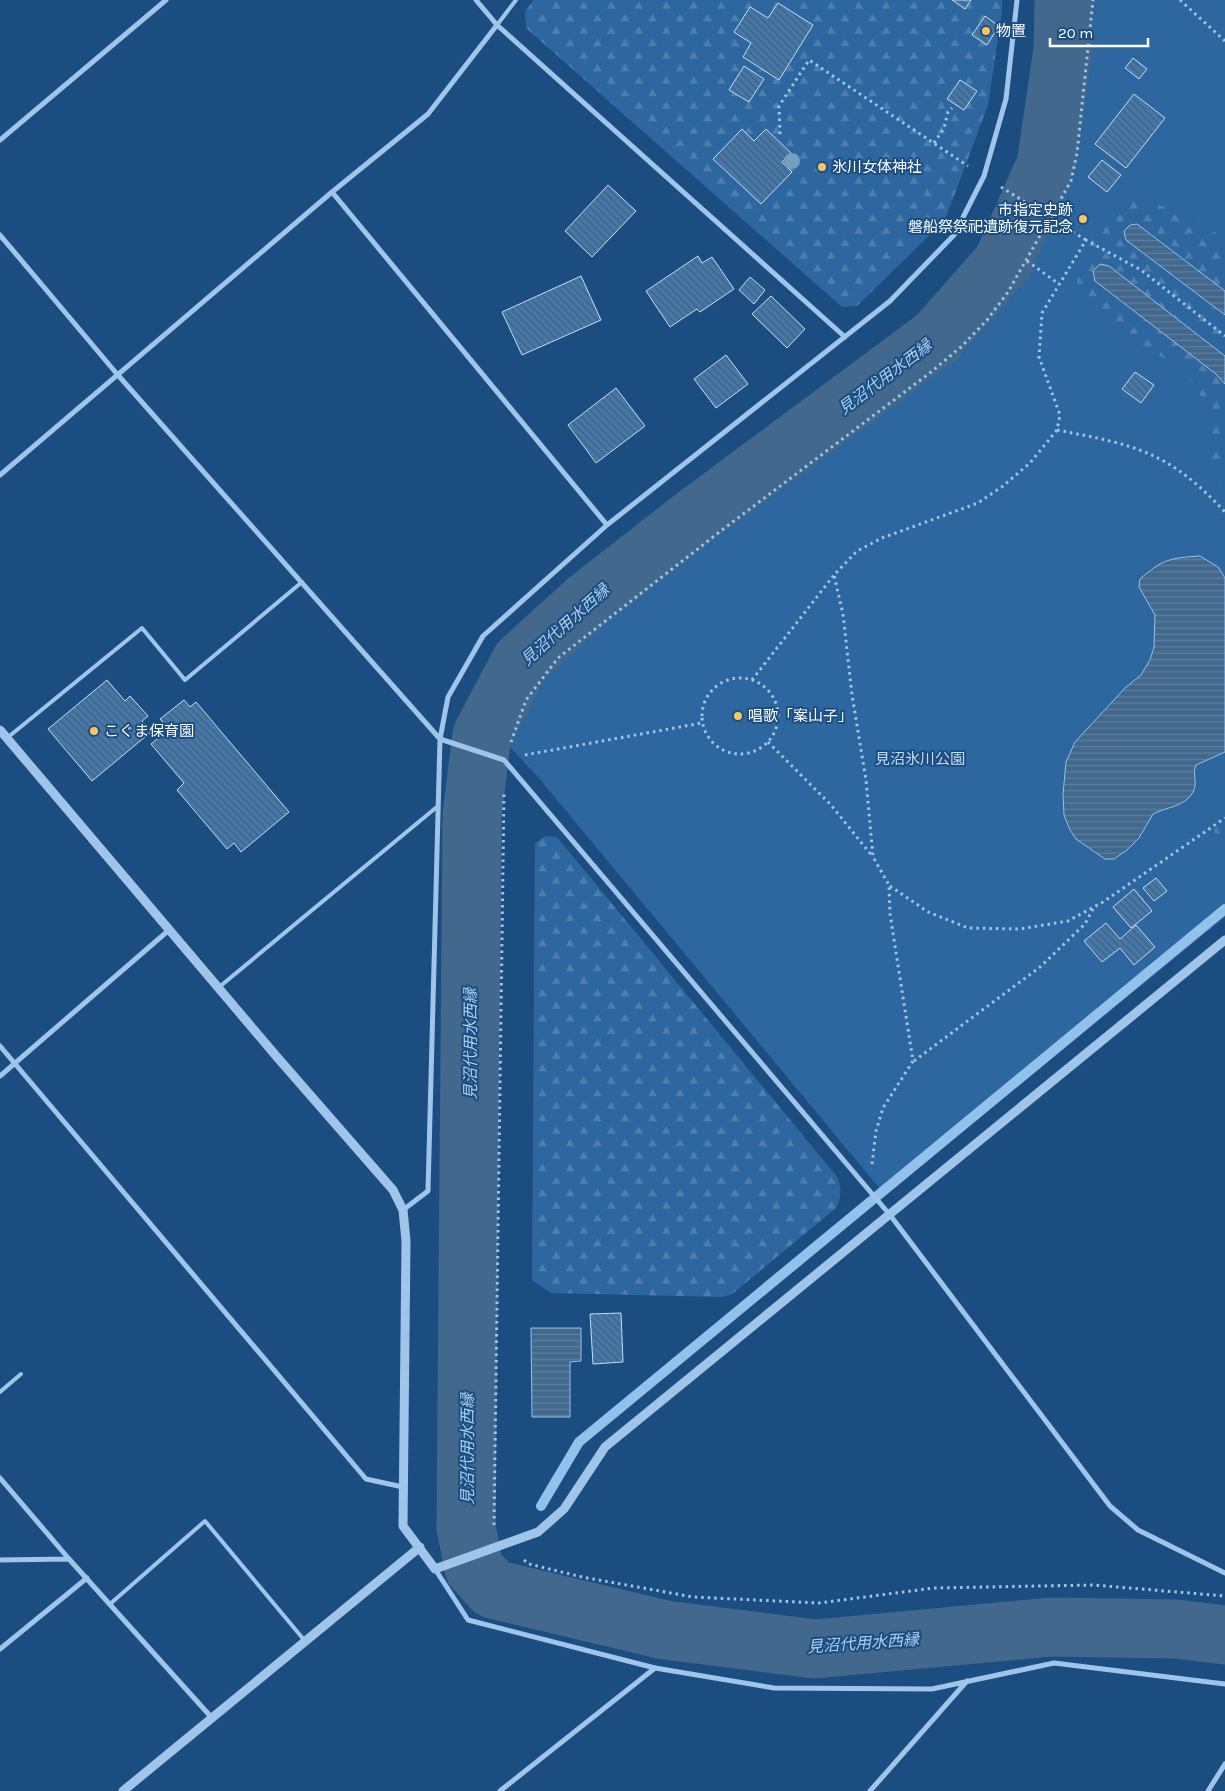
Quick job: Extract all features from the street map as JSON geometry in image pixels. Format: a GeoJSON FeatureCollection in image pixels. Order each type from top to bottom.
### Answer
{"type":"FeatureCollection","features":[{"type":"Feature","properties":{"kind":"street"},"geometry":{"type":"LineString","coordinates":[[0,140],[166,0]]}},
{"type":"Feature","properties":{"kind":"street"},"geometry":{"type":"LineString","coordinates":[[476,0],[497,25],[845,337]]}},
{"type":"Feature","properties":{"kind":"street"},"geometry":{"type":"LineString","coordinates":[[403,1210],[428,1191],[440,739],[448,697],[482,636],[607,525],[890,301],[954,235],[984,176],[1006,99],[1017,0]]}},
{"type":"Feature","properties":{"kind":"street"},"geometry":{"type":"LineString","coordinates":[[0,475],[332,192],[428,114],[497,25]]}},
{"type":"Feature","properties":{"kind":"street"},"geometry":{"type":"LineString","coordinates":[[332,192],[607,525]]}},
{"type":"Feature","properties":{"kind":"street"},"geometry":{"type":"LineString","coordinates":[[0,234],[117,374],[440,739],[504,760],[864,1182],[1110,1506],[1138,1530],[1225,1573]]}},
{"type":"Feature","properties":{"kind":"street"},"geometry":{"type":"LineString","coordinates":[[0,730],[218,988],[393,1190],[403,1210],[406,1241],[403,1526],[436,1569],[468,1620],[654,1668],[774,1688],[932,1689],[1054,1663],[1225,1684]]}},
{"type":"Feature","properties":{"kind":"street"},"geometry":{"type":"LineString","coordinates":[[0,1076],[169,930]]}},
{"type":"Feature","properties":{"kind":"street"},"geometry":{"type":"LineString","coordinates":[[436,1569],[504,1546],[538,1532],[564,1509],[604,1447],[1225,940]]}},
{"type":"Feature","properties":{"kind":"street"},"geometry":{"type":"LineString","coordinates":[[0,1046],[366,1479],[403,1487]]}},
{"type":"Feature","properties":{"kind":"street"},"geometry":{"type":"LineString","coordinates":[[0,1478],[212,1718]]}},
{"type":"Feature","properties":{"kind":"street"},"geometry":{"type":"LineString","coordinates":[[123,1791],[420,1547]]}},
{"type":"Feature","properties":{"kind":"street"},"geometry":{"type":"LineString","coordinates":[[0,1560],[69,1558]]}},
{"type":"Feature","properties":{"kind":"street"},"geometry":{"type":"LineString","coordinates":[[0,1649],[87,1578]]}},
{"type":"Feature","properties":{"kind":"street"},"geometry":{"type":"LineString","coordinates":[[500,1791],[654,1668]]}},
{"type":"Feature","properties":{"kind":"street"},"geometry":{"type":"LineString","coordinates":[[870,1791],[966,1681]]}},
{"type":"Feature","properties":{"kind":"street"},"geometry":{"type":"LineString","coordinates":[[1208,1791],[1225,1764]]}},
{"type":"Feature","properties":{"kind":"lane"},"geometry":{"type":"LineString","coordinates":[[497,25],[516,0]]}},
{"type":"Feature","properties":{"kind":"lane"},"geometry":{"type":"LineString","coordinates":[[7,738],[142,628],[185,680],[302,582]]}},
{"type":"Feature","properties":{"kind":"lane"},"geometry":{"type":"LineString","coordinates":[[218,988],[439,806]]}},
{"type":"Feature","properties":{"kind":"lane"},"geometry":{"type":"LineString","coordinates":[[0,1392],[21,1374]]}},
{"type":"Feature","properties":{"kind":"lane"},"geometry":{"type":"LineString","coordinates":[[110,1604],[205,1521],[305,1641]]}},
{"type":"Feature","properties":{"kind":"path"},"geometry":{"type":"LineString","coordinates":[[1093,0],[1077,152],[1071,181],[1003,299],[961,348],[558,658],[526,700],[504,760],[494,1532],[504,1546],[529,1564],[582,1577],[693,1597],[819,1603],[934,1588],[1093,1585],[1225,1596]]}},
{"type":"Feature","properties":{"kind":"path"},"geometry":{"type":"LineString","coordinates":[[1180,0],[1225,41]]}},
{"type":"Feature","properties":{"kind":"path"},"geometry":{"type":"LineString","coordinates":[[780,134],[779,106],[809,60],[969,167]]}},
{"type":"Feature","properties":{"kind":"path"},"geometry":{"type":"LineString","coordinates":[[934,143],[944,128],[948,112],[952,108]]}},
{"type":"Feature","properties":{"kind":"path"},"geometry":{"type":"LineString","coordinates":[[984,176],[1050,219],[1141,270],[1225,336]]}},
{"type":"Feature","properties":{"kind":"path"},"geometry":{"type":"LineString","coordinates":[[752,680],[834,575],[857,551],[882,538],[978,503],[1003,486],[1030,463],[1058,430],[1060,415],[1039,357],[1042,313],[1086,240]]}},
{"type":"Feature","properties":{"kind":"path"},"geometry":{"type":"LineString","coordinates":[[1026,261],[1059,284]]}},
{"type":"Feature","properties":{"kind":"path"},"geometry":{"type":"LineString","coordinates":[[1058,430],[1114,441],[1149,452],[1175,466],[1204,490],[1225,512]]}},
{"type":"Feature","properties":{"kind":"path"},"geometry":{"type":"LineString","coordinates":[[834,575],[843,614],[852,695],[866,780],[873,857]]}},
{"type":"Feature","properties":{"kind":"path"},"geometry":{"type":"LineString","coordinates":[[738,678],[752,680],[762,685],[771,694],[777,705],[776,729],[768,742],[749,753],[725,752],[714,745],[706,735],[702,723],[701,710],[706,698],[714,687],[725,680],[738,678]]}},
{"type":"Feature","properties":{"kind":"path"},"geometry":{"type":"LineString","coordinates":[[504,760],[546,750],[702,723]]}},
{"type":"Feature","properties":{"kind":"path"},"geometry":{"type":"LineString","coordinates":[[768,742],[831,805],[873,857],[890,885],[928,912],[968,928],[1020,929],[1068,921],[1094,906],[1225,818]]}},
{"type":"Feature","properties":{"kind":"path"},"geometry":{"type":"LineString","coordinates":[[890,885],[890,914],[913,1061]]}},
{"type":"Feature","properties":{"kind":"path"},"geometry":{"type":"LineString","coordinates":[[864,1182],[870,1174],[876,1131],[883,1108],[913,1061],[1040,967],[1085,924],[1094,906]]}},
{"type":"Feature","properties":{"kind":"green space","name":"氷川女体神社"},"geometry":{"type":"Polygon","coordinates":[[[534,0],[1002,0],[1002,11],[988,105],[945,220],[857,306],[842,307],[526,28],[525,11],[534,0]]]}},
{"type":"Feature","properties":{"kind":"green space","name":"見沼氷川公園"},"geometry":{"type":"Polygon","coordinates":[[[1087,0],[1225,0],[1225,917],[885,1195],[538,777],[504,741],[521,699],[555,654],[719,527],[929,371],[958,345],[1005,290],[1057,205],[1067,178],[1072,152],[1087,0]]]}},
{"type":"Feature","properties":{"kind":"green space"},"geometry":{"type":"Polygon","coordinates":[[[1129,201],[1158,205],[1181,212],[1203,223],[1225,241],[1225,492],[1206,456],[1207,421],[1200,394],[1182,368],[1129,339],[1083,305],[1076,276],[1101,219],[1129,201]]]}},
{"type":"Feature","properties":{"kind":"green space"},"geometry":{"type":"Polygon","coordinates":[[[1225,801],[1225,853],[1217,841],[1214,827],[1217,813],[1225,801]]]}},
{"type":"Feature","properties":{"kind":"green space"},"geometry":{"type":"Polygon","coordinates":[[[545,836],[557,837],[838,1178],[840,1193],[836,1208],[732,1294],[723,1297],[551,1293],[532,1280],[535,843],[545,836]]]}},
{"type":"Feature","properties":{"kind":"shaded area"},"geometry":{"type":"Polygon","coordinates":[[[1137,224],[1225,291],[1225,315],[1126,240],[1124,231],[1130,225],[1137,224]]]}},
{"type":"Feature","properties":{"kind":"shaded area"},"geometry":{"type":"Polygon","coordinates":[[[1100,264],[1109,266],[1225,356],[1225,384],[1216,374],[1095,281],[1093,271],[1100,264]]]}},
{"type":"Feature","properties":{"kind":"shaded area"},"geometry":{"type":"Polygon","coordinates":[[[1200,556],[1218,567],[1225,578],[1225,752],[1196,765],[1194,789],[1190,797],[1180,804],[1153,814],[1139,838],[1127,850],[1114,859],[1105,859],[1076,839],[1070,830],[1064,815],[1063,794],[1066,762],[1075,742],[1125,688],[1141,675],[1150,660],[1154,647],[1155,615],[1139,587],[1140,579],[1161,563],[1174,559],[1200,556]]]}},
{"type":"Feature","properties":{"kind":"shaded area"},"geometry":{"type":"Polygon","coordinates":[[[531,1328],[581,1328],[581,1361],[570,1362],[570,1417],[532,1417],[531,1328]]]}},
{"type":"Feature","properties":{"kind":"building"},"geometry":{"type":"Polygon","coordinates":[[[952,0],[971,0],[965,9],[952,0]]]}},
{"type":"Feature","properties":{"kind":"building"},"geometry":{"type":"Polygon","coordinates":[[[778,3],[813,25],[779,80],[743,57],[751,43],[734,32],[750,7],[768,18],[778,3]]]}},
{"type":"Feature","properties":{"kind":"building","name":"物置"},"geometry":{"type":"Polygon","coordinates":[[[985,16],[999,26],[987,45],[972,35],[985,16]]]}},
{"type":"Feature","properties":{"kind":"building"},"geometry":{"type":"Polygon","coordinates":[[[1133,58],[1147,69],[1139,79],[1125,68],[1133,58]]]}},
{"type":"Feature","properties":{"kind":"building"},"geometry":{"type":"Polygon","coordinates":[[[744,66],[764,79],[749,102],[729,90],[744,66]]]}},
{"type":"Feature","properties":{"kind":"building"},"geometry":{"type":"Polygon","coordinates":[[[960,80],[977,91],[964,110],[947,99],[960,80]]]}},
{"type":"Feature","properties":{"kind":"building"},"geometry":{"type":"Polygon","coordinates":[[[1134,94],[1165,118],[1126,168],[1095,144],[1134,94]]]}},
{"type":"Feature","properties":{"kind":"building"},"geometry":{"type":"Polygon","coordinates":[[[742,129],[754,141],[766,129],[791,153],[782,162],[792,172],[761,204],[713,159],[742,129]]]}},
{"type":"Feature","properties":{"kind":"building"},"geometry":{"type":"Polygon","coordinates":[[[1102,160],[1121,175],[1107,192],[1088,177],[1102,160]]]}},
{"type":"Feature","properties":{"kind":"building"},"geometry":{"type":"Polygon","coordinates":[[[608,185],[636,211],[592,257],[565,231],[608,185]]]}},
{"type":"Feature","properties":{"kind":"building"},"geometry":{"type":"Polygon","coordinates":[[[698,256],[702,263],[712,257],[734,289],[700,312],[697,309],[670,327],[646,291],[698,256]]]}},
{"type":"Feature","properties":{"kind":"building"},"geometry":{"type":"Polygon","coordinates":[[[581,276],[601,320],[522,355],[502,312],[581,276]]]}},
{"type":"Feature","properties":{"kind":"building"},"geometry":{"type":"Polygon","coordinates":[[[750,277],[765,290],[754,304],[739,290],[750,277]]]}},
{"type":"Feature","properties":{"kind":"building"},"geometry":{"type":"Polygon","coordinates":[[[771,296],[805,329],[787,348],[752,314],[771,296]]]}},
{"type":"Feature","properties":{"kind":"building"},"geometry":{"type":"Polygon","coordinates":[[[726,355],[748,384],[716,408],[694,379],[726,355]]]}},
{"type":"Feature","properties":{"kind":"building"},"geometry":{"type":"Polygon","coordinates":[[[1135,372],[1154,385],[1141,403],[1122,389],[1135,372]]]}},
{"type":"Feature","properties":{"kind":"building"},"geometry":{"type":"Polygon","coordinates":[[[616,388],[645,426],[596,463],[568,425],[616,388]]]}},
{"type":"Feature","properties":{"kind":"building"},"geometry":{"type":"Polygon","coordinates":[[[107,680],[125,701],[130,696],[148,716],[142,721],[151,732],[92,781],[48,729],[107,680]]]}},
{"type":"Feature","properties":{"kind":"building"},"geometry":{"type":"Polygon","coordinates":[[[184,700],[190,707],[196,702],[289,812],[241,852],[234,843],[227,849],[177,790],[184,783],[151,744],[169,729],[160,719],[184,700]]]}},
{"type":"Feature","properties":{"kind":"building"},"geometry":{"type":"Polygon","coordinates":[[[1156,878],[1167,891],[1154,901],[1143,888],[1156,878]]]}},
{"type":"Feature","properties":{"kind":"building"},"geometry":{"type":"Polygon","coordinates":[[[1134,889],[1152,911],[1131,928],[1113,907],[1134,889]]]}},
{"type":"Feature","properties":{"kind":"building"},"geometry":{"type":"Polygon","coordinates":[[[1106,923],[1120,939],[1136,925],[1155,947],[1134,965],[1120,948],[1102,962],[1084,941],[1106,923]]]}},
{"type":"Feature","properties":{"kind":"building"},"geometry":{"type":"Polygon","coordinates":[[[621,1313],[623,1362],[593,1364],[590,1314],[621,1313]]]}},
{"type":"Feature","properties":{"kind":"waterway","name":"見沼代用水西縁"},"geometry":{"type":"LineString","coordinates":[[1064,0],[1063,50],[1046,165],[1003,262],[937,337],[696,516],[587,601],[521,661],[482,735],[472,815],[466,1527],[474,1568],[493,1589],[665,1630],[815,1649],[1052,1627],[1176,1629],[1225,1635]]}},
{"type":"Feature","properties":{"kind":"waterway"},"geometry":{"type":"LineString","coordinates":[[541,1506],[579,1442],[1225,909]]}},
{"type":"Feature","properties":{"kind":"place","name":"物置"},"geometry":{"type":"Point","coordinates":[986,31]}},
{"type":"Feature","properties":{"kind":"place","name":"氷川女体神社"},"geometry":{"type":"Point","coordinates":[822,167]}},
{"type":"Feature","properties":{"kind":"place","name":"市指定史跡 磐船祭祭祀遺跡復元記念"},"geometry":{"type":"Point","coordinates":[1083,219]}},
{"type":"Feature","properties":{"kind":"place","name":"唱歌「案山子」"},"geometry":{"type":"Point","coordinates":[738,716]}},
{"type":"Feature","properties":{"kind":"place","name":"こぐま保育園"},"geometry":{"type":"Point","coordinates":[94,731]}}]}
